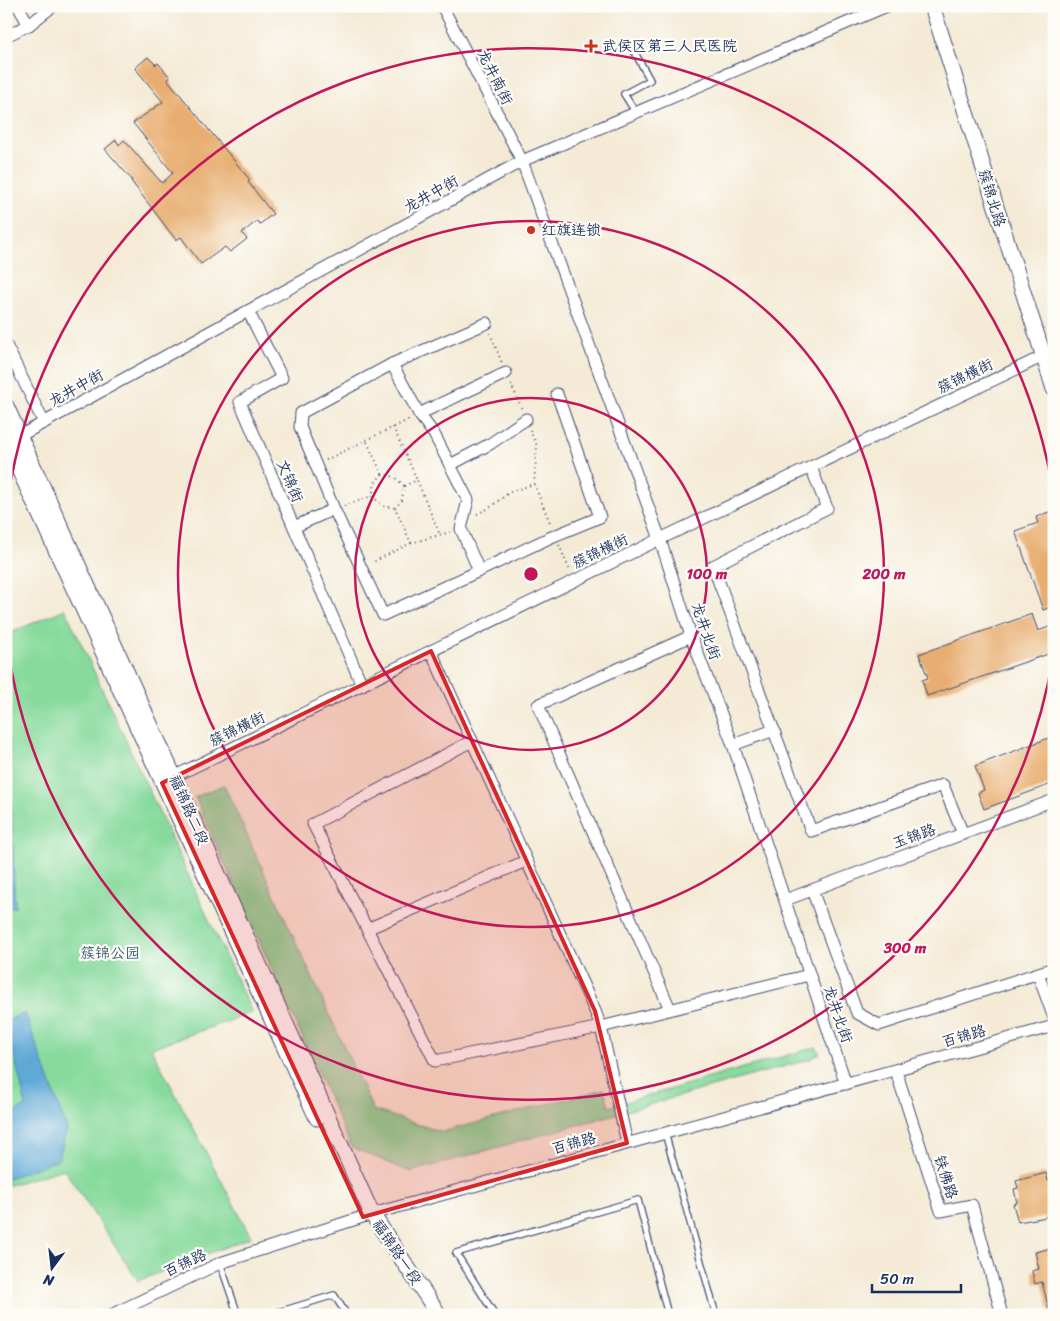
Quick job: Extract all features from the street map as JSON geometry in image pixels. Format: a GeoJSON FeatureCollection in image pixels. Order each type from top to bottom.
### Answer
{"type":"FeatureCollection","features":[{"type":"Feature","properties":{"kind":"street"},"geometry":{"type":"LineString","coordinates":[[18,6],[28,26]]}},
{"type":"Feature","properties":{"kind":"street"},"geometry":{"type":"LineString","coordinates":[[6,36],[28,26],[53,6]]}},
{"type":"Feature","properties":{"kind":"street","name":"龙井南街"},"geometry":{"type":"LineString","coordinates":[[442,6],[522,162]]}},
{"type":"Feature","properties":{"kind":"street","name":"龙井中街"},"geometry":{"type":"LineString","coordinates":[[10,441],[522,162],[887,6]]}},
{"type":"Feature","properties":{"kind":"street","name":"簇锦北路"},"geometry":{"type":"LineString","coordinates":[[932,6],[1048,353],[1054,389]]}},
{"type":"Feature","properties":{"kind":"street","name":"龙井北街"},"geometry":{"type":"LineString","coordinates":[[522,162],[660,539],[691,636],[733,745],[846,1084]]}},
{"type":"Feature","properties":{"kind":"street","name":"文锦街"},"geometry":{"type":"LineString","coordinates":[[248,311],[282,378],[240,402],[362,685]]}},
{"type":"Feature","properties":{"kind":"street"},"geometry":{"type":"LineString","coordinates":[[487,323],[392,364],[301,413],[300,427],[315,464],[383,615],[600,517],[557,394]]}},
{"type":"Feature","properties":{"kind":"street"},"geometry":{"type":"LineString","coordinates":[[6,345],[44,423]]}},
{"type":"Feature","properties":{"kind":"street","name":"簇锦横街"},"geometry":{"type":"LineString","coordinates":[[168,780],[660,539],[1048,353]]}},
{"type":"Feature","properties":{"kind":"street"},"geometry":{"type":"LineString","coordinates":[[392,364],[419,414],[434,434],[468,500],[462,525],[479,571]]}},
{"type":"Feature","properties":{"kind":"street"},"geometry":{"type":"LineString","coordinates":[[419,414],[506,373]]}},
{"type":"Feature","properties":{"kind":"street","name":"福锦路二段"},"geometry":{"type":"LineString","coordinates":[[6,406],[10,441],[168,780],[367,1216]]}},
{"type":"Feature","properties":{"kind":"street"},"geometry":{"type":"LineString","coordinates":[[450,464],[490,444],[526,419]]}},
{"type":"Feature","properties":{"kind":"street"},"geometry":{"type":"LineString","coordinates":[[810,467],[827,508],[713,566],[811,831],[943,785],[963,834]]}},
{"type":"Feature","properties":{"kind":"street"},"geometry":{"type":"LineString","coordinates":[[294,527],[334,509]]}},
{"type":"Feature","properties":{"kind":"street"},"geometry":{"type":"LineString","coordinates":[[670,1009],[538,705],[691,636]]}},
{"type":"Feature","properties":{"kind":"street"},"geometry":{"type":"LineString","coordinates":[[431,651],[601,1027],[627,1143]]}},
{"type":"Feature","properties":{"kind":"street"},"geometry":{"type":"LineString","coordinates":[[733,745],[774,730]]}},
{"type":"Feature","properties":{"kind":"street"},"geometry":{"type":"LineString","coordinates":[[472,741],[313,824],[435,1061],[601,1027],[809,975]]}},
{"type":"Feature","properties":{"kind":"street","name":"玉锦路"},"geometry":{"type":"LineString","coordinates":[[785,900],[1054,800]]}},
{"type":"Feature","properties":{"kind":"street"},"geometry":{"type":"LineString","coordinates":[[367,929],[526,861]]}},
{"type":"Feature","properties":{"kind":"street"},"geometry":{"type":"LineString","coordinates":[[812,890],[857,1013],[878,1026],[1054,968]]}},
{"type":"Feature","properties":{"kind":"street"},"geometry":{"type":"LineString","coordinates":[[1038,974],[1054,1018]]}},
{"type":"Feature","properties":{"kind":"street","name":"百锦路"},"geometry":{"type":"LineString","coordinates":[[111,1315],[220,1263],[367,1216],[1054,1026]]}},
{"type":"Feature","properties":{"kind":"street","name":"铁佛路"},"geometry":{"type":"LineString","coordinates":[[896,1070],[941,1211],[972,1204],[1002,1315]]}},
{"type":"Feature","properties":{"kind":"street","name":"福锦路一段"},"geometry":{"type":"LineString","coordinates":[[367,1216],[428,1315]]}},
{"type":"Feature","properties":{"kind":"street","name":"福锦路一段"},"geometry":{"type":"LineString","coordinates":[[367,1216],[439,1315]]}},
{"type":"Feature","properties":{"kind":"lane"},"geometry":{"type":"LineString","coordinates":[[634,51],[650,80],[624,94],[636,113]]}},
{"type":"Feature","properties":{"kind":"lane"},"geometry":{"type":"LineString","coordinates":[[665,1133],[716,1315]]}},
{"type":"Feature","properties":{"kind":"lane"},"geometry":{"type":"LineString","coordinates":[[495,1315],[456,1253],[638,1200],[668,1315]]}},
{"type":"Feature","properties":{"kind":"lane"},"geometry":{"type":"LineString","coordinates":[[220,1263],[238,1315]]}},
{"type":"Feature","properties":{"kind":"lane"},"geometry":{"type":"LineString","coordinates":[[269,1315],[334,1295],[348,1315]]}},
{"type":"Feature","properties":{"kind":"path"},"geometry":{"type":"LineString","coordinates":[[487,323],[537,446],[534,484],[574,581]]}},
{"type":"Feature","properties":{"kind":"path"},"geometry":{"type":"LineString","coordinates":[[315,464],[419,414]]}},
{"type":"Feature","properties":{"kind":"path"},"geometry":{"type":"LineString","coordinates":[[394,427],[440,535]]}},
{"type":"Feature","properties":{"kind":"path"},"geometry":{"type":"LineString","coordinates":[[366,441],[382,474]]}},
{"type":"Feature","properties":{"kind":"path"},"geometry":{"type":"LineString","coordinates":[[382,474],[395,477],[404,486]]}},
{"type":"Feature","properties":{"kind":"path"},"geometry":{"type":"LineString","coordinates":[[372,496],[375,483],[382,474]]}},
{"type":"Feature","properties":{"kind":"path"},"geometry":{"type":"LineString","coordinates":[[404,486],[417,480]]}},
{"type":"Feature","properties":{"kind":"path"},"geometry":{"type":"LineString","coordinates":[[361,568],[411,543],[440,535],[462,525],[510,492],[534,484]]}},
{"type":"Feature","properties":{"kind":"path"},"geometry":{"type":"LineString","coordinates":[[395,508],[402,500],[404,486]]}},
{"type":"Feature","properties":{"kind":"path"},"geometry":{"type":"LineString","coordinates":[[334,509],[372,496]]}},
{"type":"Feature","properties":{"kind":"path"},"geometry":{"type":"LineString","coordinates":[[372,496],[383,506],[395,508]]}},
{"type":"Feature","properties":{"kind":"path"},"geometry":{"type":"LineString","coordinates":[[395,508],[411,543]]}},
{"type":"Feature","properties":{"kind":"highlighted area"},"geometry":{"type":"Polygon","coordinates":[[[431,651],[595,1011],[627,1143],[363,1217],[162,783],[431,651]]]}},
{"type":"Feature","properties":{"kind":"green space","name":"簇锦公园"},"geometry":{"type":"Polygon","coordinates":[[[65,609],[252,1013],[151,1048],[251,1237],[138,1281],[64,1169],[6,1186],[6,635],[65,609]]]}},
{"type":"Feature","properties":{"kind":"green space"},"geometry":{"type":"Polygon","coordinates":[[[224,785],[373,1110],[442,1132],[604,1089],[609,1107],[816,1047],[820,1053],[811,1059],[410,1172],[351,1147],[195,797],[224,785]]]}},
{"type":"Feature","properties":{"kind":"water"},"geometry":{"type":"Polygon","coordinates":[[[6,735],[9,739],[15,908],[6,905],[6,735]]]}},
{"type":"Feature","properties":{"kind":"water"},"geometry":{"type":"Polygon","coordinates":[[[25,1013],[67,1129],[58,1160],[6,1179],[6,1117],[26,1106],[6,1021],[25,1013]]]}},
{"type":"Feature","properties":{"kind":"building"},"geometry":{"type":"Polygon","coordinates":[[[148,57],[156,65],[158,63],[170,77],[168,80],[250,180],[248,182],[273,214],[260,224],[257,221],[242,233],[247,239],[230,252],[225,247],[201,264],[181,237],[176,240],[132,180],[105,149],[116,140],[119,145],[124,140],[162,183],[173,173],[133,123],[163,102],[135,68],[148,57]]]}},
{"type":"Feature","properties":{"kind":"building"},"geometry":{"type":"Polygon","coordinates":[[[1054,510],[1054,606],[1043,610],[1015,531],[1038,523],[1036,517],[1054,510]]]}},
{"type":"Feature","properties":{"kind":"building"},"geometry":{"type":"Polygon","coordinates":[[[1032,614],[1038,631],[1054,625],[1054,652],[927,696],[922,680],[928,678],[919,654],[1032,614]]]}},
{"type":"Feature","properties":{"kind":"building"},"geometry":{"type":"Polygon","coordinates":[[[1054,736],[1054,783],[984,809],[978,793],[984,790],[975,766],[1054,736]]]}},
{"type":"Feature","properties":{"kind":"building"},"geometry":{"type":"Polygon","coordinates":[[[1046,1173],[1048,1181],[1051,1180],[1054,1190],[1054,1213],[1046,1215],[1047,1217],[1018,1222],[1013,1204],[1017,1203],[1014,1189],[1018,1188],[1016,1181],[1046,1173]]]}},
{"type":"Feature","properties":{"kind":"building"},"geometry":{"type":"Polygon","coordinates":[[[1048,1249],[1051,1260],[1054,1259],[1054,1314],[1050,1314],[1042,1282],[1035,1284],[1032,1271],[1039,1269],[1035,1252],[1048,1249]]]}},
{"type":"Feature","properties":{"kind":"place","name":"武侯区第三人民医院"},"geometry":{"type":"Point","coordinates":[591,46]}},
{"type":"Feature","properties":{"kind":"place","name":"红旗连锁"},"geometry":{"type":"Point","coordinates":[531,230]}}]}
